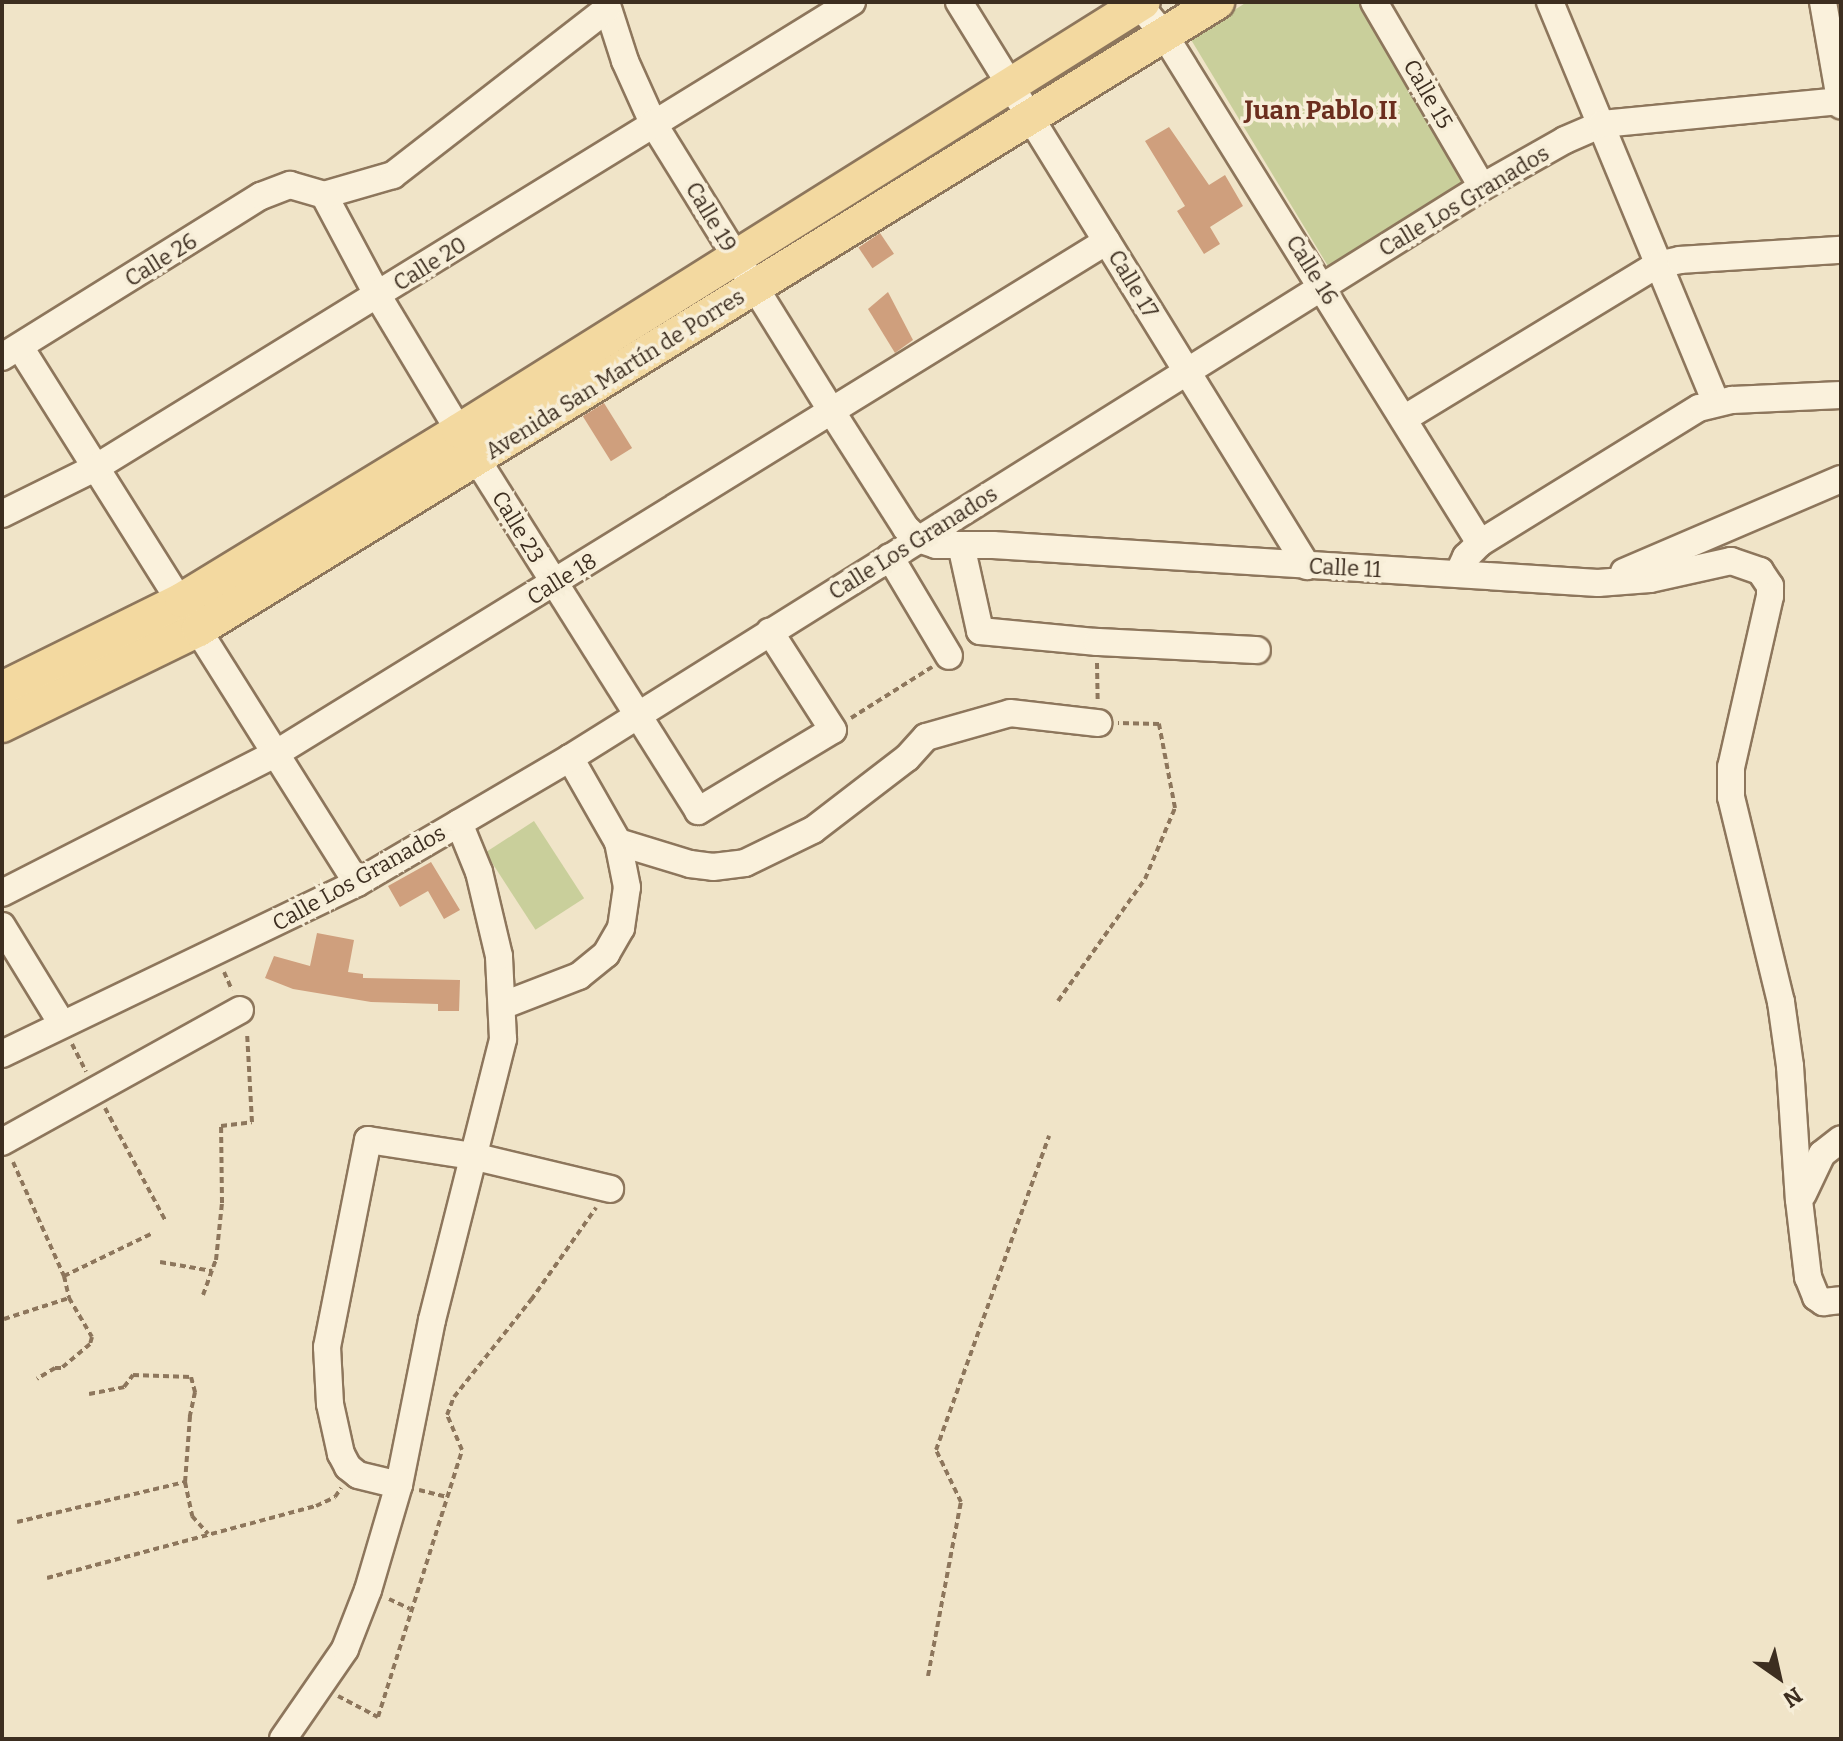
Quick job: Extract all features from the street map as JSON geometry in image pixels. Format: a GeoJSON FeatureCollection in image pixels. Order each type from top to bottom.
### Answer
{"type":"FeatureCollection","features":[{"type":"Feature","properties":{"kind":"main road","name":"Avenida San Martín de Porres"},"geometry":{"type":"LineString","coordinates":[[2,725],[199,629],[1217,2]]}},
{"type":"Feature","properties":{"kind":"main road","name":"Avenida San Martín de Porres"},"geometry":{"type":"LineString","coordinates":[[2,689],[182,600],[459,431],[1140,3]]}},
{"type":"Feature","properties":{"kind":"street","name":"Calle 20"},"geometry":{"type":"LineString","coordinates":[[2,514],[95,468],[852,2]]}},
{"type":"Feature","properties":{"kind":"street","name":"Calle 17"},"geometry":{"type":"LineString","coordinates":[[959,2],[1307,566]]}},
{"type":"Feature","properties":{"kind":"street","name":"Calle 15"},"geometry":{"type":"LineString","coordinates":[[1374,2],[1482,187]]}},
{"type":"Feature","properties":{"kind":"street"},"geometry":{"type":"LineString","coordinates":[[1550,2],[1716,402]]}},
{"type":"Feature","properties":{"kind":"street"},"geometry":{"type":"LineString","coordinates":[[1823,2],[1841,102]]}},
{"type":"Feature","properties":{"kind":"street","name":"Calle 16"},"geometry":{"type":"LineString","coordinates":[[1140,3],[1165,36],[1480,543]]}},
{"type":"Feature","properties":{"kind":"street","name":"Calle 19"},"geometry":{"type":"LineString","coordinates":[[606,6],[653,123],[832,412],[906,528],[918,539]]}},
{"type":"Feature","properties":{"kind":"street"},"geometry":{"type":"LineString","coordinates":[[324,195],[393,175],[606,6]]}},
{"type":"Feature","properties":{"kind":"street","name":"Calle Los Granados"},"geometry":{"type":"LineString","coordinates":[[2,1054],[216,954],[357,883],[570,758],[1482,187],[1565,140],[1602,124],[1841,102]]}},
{"type":"Feature","properties":{"kind":"street","name":"Calle 26"},"geometry":{"type":"LineString","coordinates":[[11,352],[261,196],[290,185],[324,195]]}},
{"type":"Feature","properties":{"kind":"street","name":"Calle 23"},"geometry":{"type":"LineString","coordinates":[[324,195],[378,296],[459,431],[698,811],[833,730]]}},
{"type":"Feature","properties":{"kind":"street","name":"Calle 18"},"geometry":{"type":"LineString","coordinates":[[2,893],[275,754],[1107,241]]}},
{"type":"Feature","properties":{"kind":"street"},"geometry":{"type":"LineString","coordinates":[[1405,418],[1657,265],[1680,260],[1841,250]]}},
{"type":"Feature","properties":{"kind":"street"},"geometry":{"type":"LineString","coordinates":[[11,352],[95,468],[182,600],[357,883]]}},
{"type":"Feature","properties":{"kind":"street"},"geometry":{"type":"LineString","coordinates":[[1458,574],[1466,557],[1480,543],[1682,415],[1716,402],[1841,395]]}},
{"type":"Feature","properties":{"kind":"street"},"geometry":{"type":"LineString","coordinates":[[1598,583],[1841,479]]}},
{"type":"Feature","properties":{"kind":"street","name":"Calle 11"},"geometry":{"type":"LineString","coordinates":[[918,539],[936,545],[1598,583],[1650,579],[1731,561],[1752,567],[1766,578],[1770,596],[1731,767],[1731,797],[1781,1002],[1790,1066],[1799,1200]]}},
{"type":"Feature","properties":{"kind":"street"},"geometry":{"type":"LineString","coordinates":[[961,545],[980,631],[1097,642],[1257,650]]}},
{"type":"Feature","properties":{"kind":"street"},"geometry":{"type":"LineString","coordinates":[[890,557],[949,656]]}},
{"type":"Feature","properties":{"kind":"street"},"geometry":{"type":"LineString","coordinates":[[770,632],[833,730]]}},
{"type":"Feature","properties":{"kind":"street"},"geometry":{"type":"LineString","coordinates":[[618,842],[690,864],[713,867],[745,863],[813,830],[907,758],[926,737],[1010,713],[1098,723]]}},
{"type":"Feature","properties":{"kind":"street"},"geometry":{"type":"LineString","coordinates":[[504,1005],[579,976],[606,954],[621,928],[627,887],[618,842],[570,758]]}},
{"type":"Feature","properties":{"kind":"street"},"geometry":{"type":"LineString","coordinates":[[283,1739],[322,1687],[345,1649],[368,1590],[399,1485],[432,1320],[503,1039],[504,1005],[499,956],[479,872],[459,823]]}},
{"type":"Feature","properties":{"kind":"street"},"geometry":{"type":"LineString","coordinates":[[2,926],[62,1024]]}},
{"type":"Feature","properties":{"kind":"street"},"geometry":{"type":"LineString","coordinates":[[3,1142],[240,1010]]}},
{"type":"Feature","properties":{"kind":"street"},"geometry":{"type":"LineString","coordinates":[[1841,1139],[1822,1154],[1799,1200],[1811,1288],[1823,1302],[1841,1300]]}},
{"type":"Feature","properties":{"kind":"street"},"geometry":{"type":"LineString","coordinates":[[399,1485],[358,1475],[348,1467],[341,1454],[330,1404],[327,1347],[368,1140],[472,1156],[610,1189]]}},
{"type":"Feature","properties":{"kind":"path"},"geometry":{"type":"LineString","coordinates":[[1058,1001],[1145,879],[1175,808],[1159,724],[1098,723],[1097,642]]}},
{"type":"Feature","properties":{"kind":"path"},"geometry":{"type":"LineString","coordinates":[[833,730],[949,656]]}},
{"type":"Feature","properties":{"kind":"path"},"geometry":{"type":"LineString","coordinates":[[203,1295],[212,1271],[222,1203],[221,1126],[252,1122],[247,1031],[216,954]]}},
{"type":"Feature","properties":{"kind":"path"},"geometry":{"type":"LineString","coordinates":[[62,1024],[165,1220]]}},
{"type":"Feature","properties":{"kind":"path"},"geometry":{"type":"LineString","coordinates":[[928,1676],[961,1502],[936,1450],[1049,1136]]}},
{"type":"Feature","properties":{"kind":"path"},"geometry":{"type":"LineString","coordinates":[[3,1142],[64,1276],[69,1298],[92,1337],[90,1344],[61,1368],[55,1368],[37,1379]]}},
{"type":"Feature","properties":{"kind":"path"},"geometry":{"type":"LineString","coordinates":[[322,1687],[378,1717],[462,1450],[447,1415],[454,1397],[531,1300],[610,1189]]}},
{"type":"Feature","properties":{"kind":"path"},"geometry":{"type":"LineString","coordinates":[[64,1276],[151,1234]]}},
{"type":"Feature","properties":{"kind":"path"},"geometry":{"type":"LineString","coordinates":[[160,1262],[212,1271]]}},
{"type":"Feature","properties":{"kind":"path"},"geometry":{"type":"LineString","coordinates":[[4,1319],[69,1298]]}},
{"type":"Feature","properties":{"kind":"path"},"geometry":{"type":"LineString","coordinates":[[89,1394],[124,1387],[133,1375],[191,1377],[195,1392],[185,1482],[192,1516],[208,1534]]}},
{"type":"Feature","properties":{"kind":"path"},"geometry":{"type":"LineString","coordinates":[[47,1578],[316,1506],[335,1497],[343,1486],[348,1467]]}},
{"type":"Feature","properties":{"kind":"path"},"geometry":{"type":"LineString","coordinates":[[17,1522],[185,1482]]}},
{"type":"Feature","properties":{"kind":"green space"},"geometry":{"type":"Polygon","coordinates":[[[1247,2],[1361,2],[1472,185],[1331,271],[1190,38],[1247,2]]]}},
{"type":"Feature","properties":{"kind":"green space"},"geometry":{"type":"Polygon","coordinates":[[[1011,104],[1009,113],[760,267],[755,265],[1011,104]]]}},
{"type":"Feature","properties":{"kind":"green space"},"geometry":{"type":"Polygon","coordinates":[[[534,821],[584,898],[535,930],[485,853],[534,821]]]}},
{"type":"Feature","properties":{"kind":"building"},"geometry":{"type":"Polygon","coordinates":[[[1169,127],[1209,185],[1225,175],[1243,206],[1210,227],[1220,244],[1204,254],[1177,211],[1185,206],[1145,141],[1169,127]]]}},
{"type":"Feature","properties":{"kind":"building"},"geometry":{"type":"Polygon","coordinates":[[[880,233],[894,254],[872,268],[858,248],[880,233]]]}},
{"type":"Feature","properties":{"kind":"building"},"geometry":{"type":"Polygon","coordinates":[[[888,292],[913,340],[895,353],[868,309],[888,292]]]}},
{"type":"Feature","properties":{"kind":"building"},"geometry":{"type":"Polygon","coordinates":[[[604,403],[632,448],[611,461],[583,416],[604,403]]]}},
{"type":"Feature","properties":{"kind":"building"},"geometry":{"type":"Polygon","coordinates":[[[431,862],[460,910],[444,919],[428,891],[400,907],[388,886],[431,862]]]}},
{"type":"Feature","properties":{"kind":"building"},"geometry":{"type":"Polygon","coordinates":[[[317,933],[354,940],[348,972],[363,974],[363,978],[460,980],[459,1011],[438,1011],[438,1004],[371,1002],[293,989],[265,978],[274,956],[310,966],[317,933]]]}},
{"type":"Feature","properties":{"kind":"district","name":"Juan Pablo II"},"geometry":{"type":"Point","coordinates":[1321,111]}}]}
